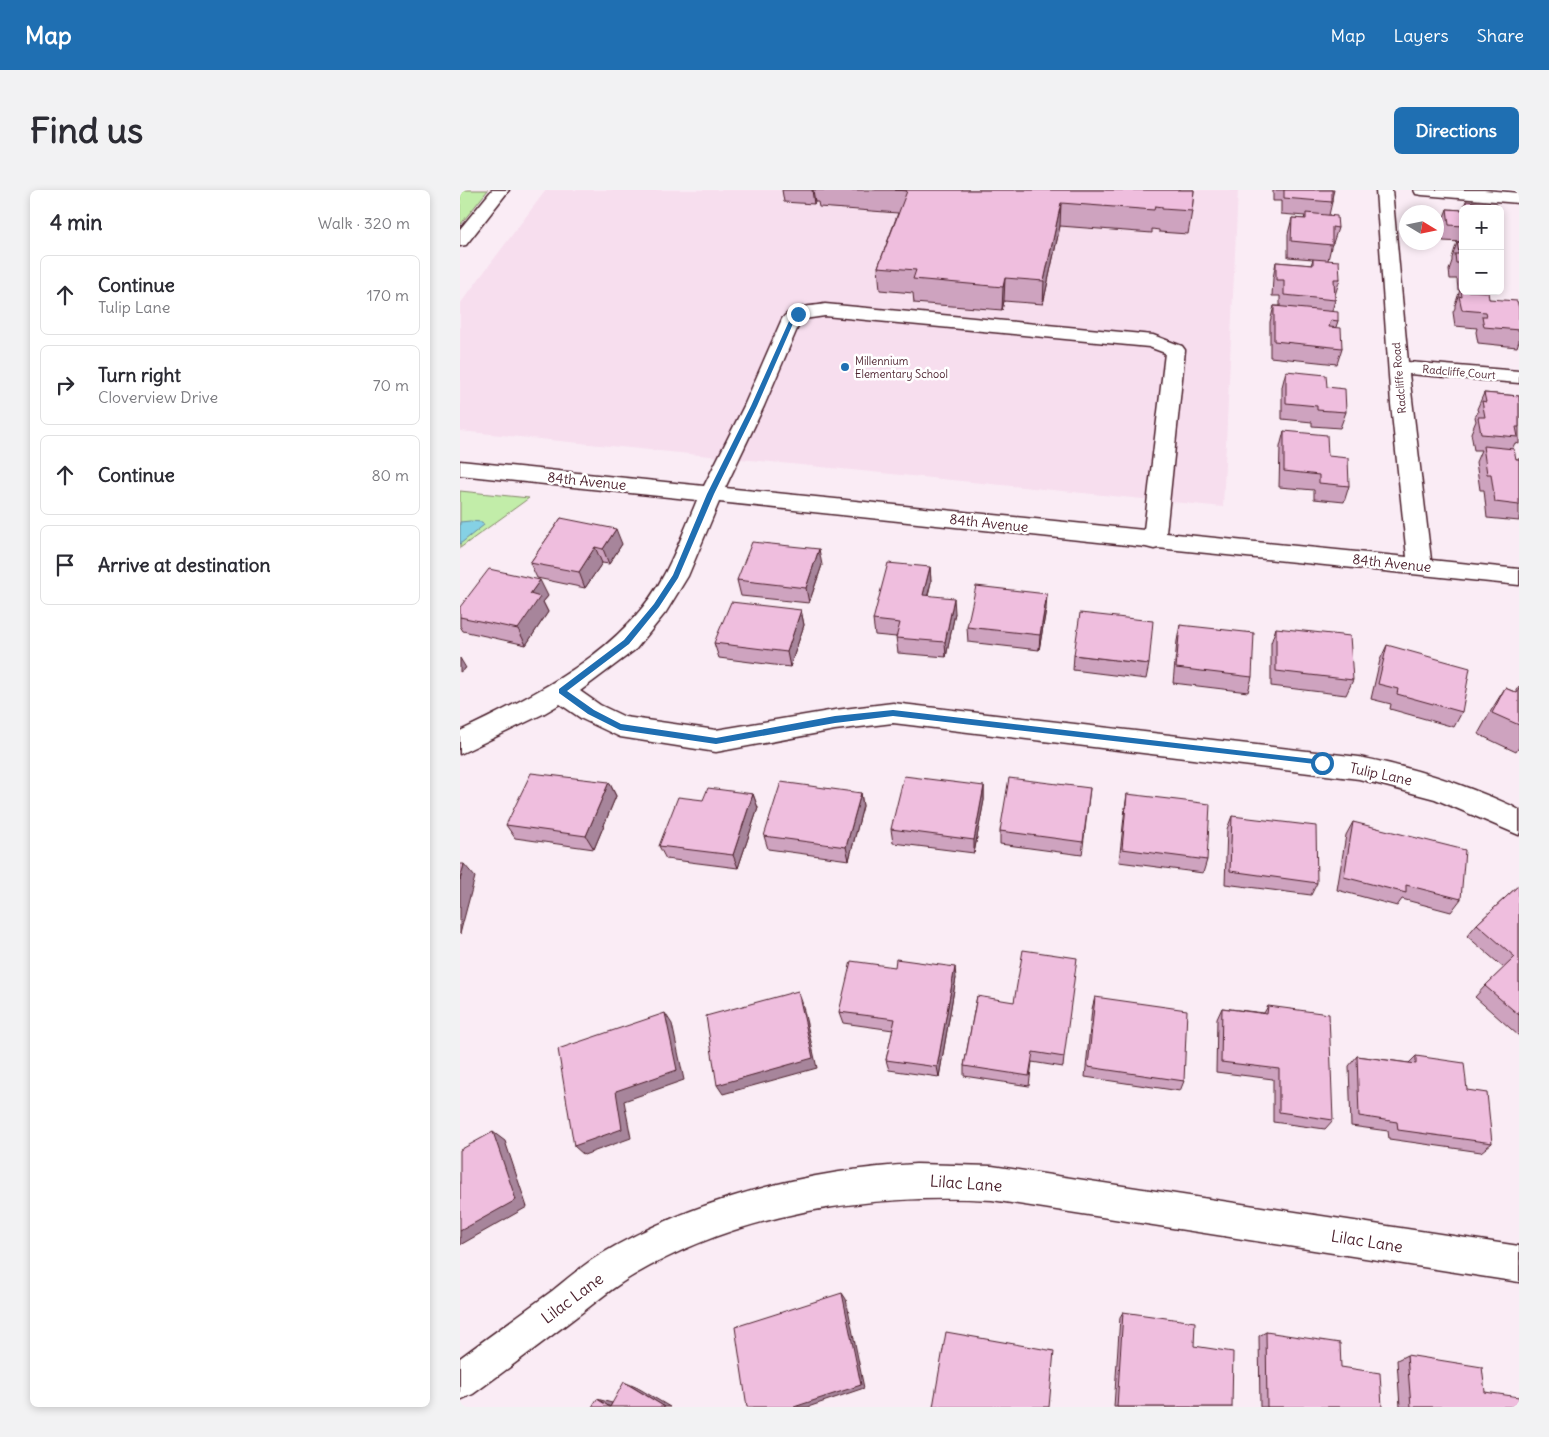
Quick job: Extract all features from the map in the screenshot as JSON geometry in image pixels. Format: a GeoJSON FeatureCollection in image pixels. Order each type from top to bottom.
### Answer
{"type":"FeatureCollection","features":[{"type":"Feature","properties":{"kind":"street"},"geometry":{"type":"LineString","coordinates":[[460,241],[501,190]]}},
{"type":"Feature","properties":{"kind":"street","name":"Radcliffe Road"},"geometry":{"type":"LineString","coordinates":[[1384,190],[1398,367],[1420,565]]}},
{"type":"Feature","properties":{"kind":"street"},"geometry":{"type":"LineString","coordinates":[[1422,190],[1519,198]]}},
{"type":"Feature","properties":{"kind":"street"},"geometry":{"type":"LineString","coordinates":[[460,743],[561,691],[626,642],[656,606],[676,576],[711,494],[754,406],[792,319],[798,314],[822,319],[1175,350],[1154,541]]}},
{"type":"Feature","properties":{"kind":"street","name":"Radcliffe Court"},"geometry":{"type":"LineString","coordinates":[[1398,367],[1519,377]]}},
{"type":"Feature","properties":{"kind":"street","name":"84th Avenue"},"geometry":{"type":"LineString","coordinates":[[460,468],[1154,541],[1420,565],[1519,577]]}},
{"type":"Feature","properties":{"kind":"street","name":"Tulip Lane"},"geometry":{"type":"LineString","coordinates":[[561,691],[591,712],[620,727],[716,741],[835,720],[893,713],[1359,768],[1424,783],[1460,796],[1519,823]]}},
{"type":"Feature","properties":{"kind":"street","name":"Lilac Lane"},"geometry":{"type":"LineString","coordinates":[[460,1381],[612,1268],[670,1238],[727,1215],[794,1196],[860,1184],[911,1180],[953,1180],[992,1183],[1519,1264]]}},
{"type":"Feature","properties":{"kind":"shaded area","name":"Millennium Elementary School"},"geometry":{"type":"Polygon","coordinates":[[[546,190],[1238,190],[1223,507],[460,431],[460,304],[546,190]]]}},
{"type":"Feature","properties":{"kind":"green space"},"geometry":{"type":"Polygon","coordinates":[[[460,190],[488,190],[460,225],[460,190]]]}},
{"type":"Feature","properties":{"kind":"green space"},"geometry":{"type":"Polygon","coordinates":[[[460,491],[529,498],[460,548],[460,491]]]}},
{"type":"Feature","properties":{"kind":"water"},"geometry":{"type":"Polygon","coordinates":[[[460,522],[482,522],[484,525],[460,544],[460,522]]]}},
{"type":"Feature","properties":{"kind":"building"},"geometry":{"type":"Polygon","coordinates":[[[895,190],[1194,190],[1192,211],[1162,209],[1162,207],[1155,206],[1154,210],[1061,203],[1044,281],[1005,278],[1003,287],[913,279],[916,270],[878,267],[907,191],[895,190]]]}},
{"type":"Feature","properties":{"kind":"building"},"geometry":{"type":"Polygon","coordinates":[[[1284,190],[1332,190],[1332,202],[1284,198],[1284,190]]]}},
{"type":"Feature","properties":{"kind":"building"},"geometry":{"type":"Polygon","coordinates":[[[1466,201],[1497,205],[1466,205],[1466,201]]]}},
{"type":"Feature","properties":{"kind":"building"},"geometry":{"type":"Polygon","coordinates":[[[1447,209],[1459,210],[1459,226],[1449,225],[1447,209]]]}},
{"type":"Feature","properties":{"kind":"building"},"geometry":{"type":"Polygon","coordinates":[[[1306,213],[1337,216],[1338,228],[1332,227],[1332,245],[1291,241],[1292,218],[1306,219],[1306,213]]]}},
{"type":"Feature","properties":{"kind":"building"},"geometry":{"type":"Polygon","coordinates":[[[1455,254],[1459,254],[1459,263],[1456,263],[1455,254]]]}},
{"type":"Feature","properties":{"kind":"building"},"geometry":{"type":"Polygon","coordinates":[[[1313,259],[1339,261],[1340,279],[1334,279],[1335,300],[1284,295],[1284,280],[1276,280],[1276,262],[1313,265],[1313,259]]]}},
{"type":"Feature","properties":{"kind":"building"},"geometry":{"type":"Polygon","coordinates":[[[1462,295],[1488,295],[1489,299],[1517,301],[1519,308],[1519,330],[1484,327],[1482,316],[1487,316],[1486,312],[1462,310],[1459,296],[1462,297],[1462,295]]]}},
{"type":"Feature","properties":{"kind":"building"},"geometry":{"type":"Polygon","coordinates":[[[1274,306],[1338,312],[1338,321],[1331,320],[1329,327],[1341,328],[1342,348],[1274,341],[1274,306]]]}},
{"type":"Feature","properties":{"kind":"building"},"geometry":{"type":"Polygon","coordinates":[[[1286,371],[1326,375],[1327,387],[1345,389],[1346,412],[1317,410],[1317,406],[1286,403],[1286,371]]]}},
{"type":"Feature","properties":{"kind":"building"},"geometry":{"type":"Polygon","coordinates":[[[1484,393],[1519,396],[1519,427],[1516,427],[1518,437],[1481,434],[1478,417],[1485,417],[1482,401],[1486,402],[1484,393]]]}},
{"type":"Feature","properties":{"kind":"building"},"geometry":{"type":"Polygon","coordinates":[[[1284,431],[1327,435],[1328,456],[1348,458],[1349,486],[1319,483],[1319,475],[1284,471],[1284,431]]]}},
{"type":"Feature","properties":{"kind":"building"},"geometry":{"type":"Polygon","coordinates":[[[1483,446],[1514,449],[1516,459],[1519,459],[1519,505],[1495,502],[1491,474],[1487,474],[1483,446]]]}},
{"type":"Feature","properties":{"kind":"building"},"geometry":{"type":"Polygon","coordinates":[[[561,518],[616,529],[603,549],[595,547],[579,572],[530,563],[561,518]]]}},
{"type":"Feature","properties":{"kind":"building"},"geometry":{"type":"Polygon","coordinates":[[[752,542],[819,549],[806,588],[737,580],[752,542]]]}},
{"type":"Feature","properties":{"kind":"building"},"geometry":{"type":"Polygon","coordinates":[[[888,563],[930,567],[923,595],[954,598],[945,642],[896,638],[900,623],[873,620],[888,563]]]}},
{"type":"Feature","properties":{"kind":"building"},"geometry":{"type":"Polygon","coordinates":[[[489,569],[540,580],[530,594],[540,597],[518,629],[460,617],[460,607],[489,569]]]}},
{"type":"Feature","properties":{"kind":"building"},"geometry":{"type":"Polygon","coordinates":[[[976,586],[1047,594],[1040,635],[967,627],[976,586]]]}},
{"type":"Feature","properties":{"kind":"building"},"geometry":{"type":"Polygon","coordinates":[[[731,602],[801,610],[787,652],[714,643],[731,602]]]}},
{"type":"Feature","properties":{"kind":"building"},"geometry":{"type":"Polygon","coordinates":[[[1080,613],[1153,621],[1149,664],[1074,655],[1080,613]]]}},
{"type":"Feature","properties":{"kind":"building"},"geometry":{"type":"Polygon","coordinates":[[[1180,625],[1254,633],[1252,677],[1176,668],[1180,625]]]}},
{"type":"Feature","properties":{"kind":"building"},"geometry":{"type":"Polygon","coordinates":[[[1276,628],[1350,636],[1353,680],[1276,671],[1276,628]]]}},
{"type":"Feature","properties":{"kind":"building"},"geometry":{"type":"Polygon","coordinates":[[[1387,645],[1470,668],[1462,712],[1397,694],[1398,689],[1378,684],[1387,645]]]}},
{"type":"Feature","properties":{"kind":"building"},"geometry":{"type":"Polygon","coordinates":[[[1505,688],[1517,693],[1519,689],[1519,725],[1492,713],[1505,688]]]}},
{"type":"Feature","properties":{"kind":"building"},"geometry":{"type":"Polygon","coordinates":[[[531,773],[609,782],[586,836],[506,825],[531,773]]]}},
{"type":"Feature","properties":{"kind":"building"},"geometry":{"type":"Polygon","coordinates":[[[904,776],[984,786],[974,840],[891,829],[904,776]]]}},
{"type":"Feature","properties":{"kind":"building"},"geometry":{"type":"Polygon","coordinates":[[[1009,778],[1090,788],[1083,842],[1000,831],[1009,778]]]}},
{"type":"Feature","properties":{"kind":"building"},"geometry":{"type":"Polygon","coordinates":[[[781,782],[861,793],[846,847],[764,836],[781,782]]]}},
{"type":"Feature","properties":{"kind":"building"},"geometry":{"type":"Polygon","coordinates":[[[708,788],[753,794],[733,855],[659,846],[678,797],[703,800],[708,788]]]}},
{"type":"Feature","properties":{"kind":"building"},"geometry":{"type":"Polygon","coordinates":[[[1127,794],[1210,804],[1207,860],[1122,849],[1127,794]]]}},
{"type":"Feature","properties":{"kind":"building"},"geometry":{"type":"Polygon","coordinates":[[[1232,816],[1316,826],[1317,883],[1230,871],[1232,816]]]}},
{"type":"Feature","properties":{"kind":"building"},"geometry":{"type":"Polygon","coordinates":[[[1353,822],[1465,850],[1461,899],[1406,885],[1406,893],[1344,877],[1353,822]]]}},
{"type":"Feature","properties":{"kind":"building"},"geometry":{"type":"Polygon","coordinates":[[[460,864],[464,864],[460,880],[460,864]]]}},
{"type":"Feature","properties":{"kind":"building"},"geometry":{"type":"Polygon","coordinates":[[[1519,885],[1519,1015],[1485,986],[1515,957],[1477,924],[1519,885]]]}},
{"type":"Feature","properties":{"kind":"building"},"geometry":{"type":"Polygon","coordinates":[[[1023,950],[1077,958],[1064,1057],[1033,1052],[1029,1076],[964,1066],[977,996],[1014,1002],[1023,950]]]}},
{"type":"Feature","properties":{"kind":"building"},"geometry":{"type":"Polygon","coordinates":[[[896,959],[955,967],[937,1067],[886,1060],[895,1019],[839,1012],[851,961],[895,967],[896,959]]]}},
{"type":"Feature","properties":{"kind":"building"},"geometry":{"type":"Polygon","coordinates":[[[798,991],[813,1058],[717,1085],[706,1016],[798,991]]]}},
{"type":"Feature","properties":{"kind":"building"},"geometry":{"type":"Polygon","coordinates":[[[1095,997],[1187,1010],[1184,1081],[1088,1067],[1095,997]]]}},
{"type":"Feature","properties":{"kind":"building"},"geometry":{"type":"Polygon","coordinates":[[[1268,1006],[1329,1014],[1333,1120],[1279,1112],[1279,1069],[1221,1062],[1222,1008],[1267,1014],[1268,1006]]]}},
{"type":"Feature","properties":{"kind":"building"},"geometry":{"type":"Polygon","coordinates":[[[665,1013],[677,1070],[616,1091],[622,1129],[574,1146],[558,1049],[665,1013]]]}},
{"type":"Feature","properties":{"kind":"building"},"geometry":{"type":"Polygon","coordinates":[[[1357,1056],[1416,1064],[1416,1056],[1464,1063],[1467,1090],[1487,1093],[1492,1143],[1398,1130],[1397,1122],[1359,1116],[1357,1056]]]}},
{"type":"Feature","properties":{"kind":"building"},"geometry":{"type":"Polygon","coordinates":[[[493,1132],[516,1200],[460,1231],[460,1150],[493,1132]]]}},
{"type":"Feature","properties":{"kind":"building"},"geometry":{"type":"Polygon","coordinates":[[[842,1293],[861,1385],[794,1407],[747,1407],[735,1327],[842,1293]]]}},
{"type":"Feature","properties":{"kind":"building"},"geometry":{"type":"Polygon","coordinates":[[[1123,1312],[1195,1322],[1194,1346],[1233,1352],[1232,1407],[1117,1407],[1123,1312]]]}},
{"type":"Feature","properties":{"kind":"building"},"geometry":{"type":"Polygon","coordinates":[[[946,1332],[1054,1351],[1049,1407],[933,1407],[946,1332]]]}},
{"type":"Feature","properties":{"kind":"building"},"geometry":{"type":"Polygon","coordinates":[[[1266,1332],[1340,1343],[1341,1367],[1380,1373],[1382,1407],[1267,1407],[1266,1332]]]}},
{"type":"Feature","properties":{"kind":"building"},"geometry":{"type":"Polygon","coordinates":[[[1407,1355],[1482,1367],[1485,1392],[1519,1397],[1519,1407],[1411,1407],[1407,1355]]]}},
{"type":"Feature","properties":{"kind":"building"},"geometry":{"type":"Polygon","coordinates":[[[624,1382],[665,1407],[610,1407],[624,1382]]]}},
{"type":"Feature","properties":{"kind":"building"},"geometry":{"type":"Polygon","coordinates":[[[597,1399],[610,1407],[592,1407],[597,1399]]]}},
{"type":"Feature","properties":{"kind":"place","name":"Millennium Elementary School"},"geometry":{"type":"Point","coordinates":[845,367]}},
{"type":"Feature","properties":{"kind":"route"},"geometry":{"type":"LineString","coordinates":[[798,314],[792,319],[754,406],[711,494],[676,576],[656,606],[626,642],[561,691],[591,712],[620,727],[716,741],[835,720],[893,713],[1322,763]]}}]}
